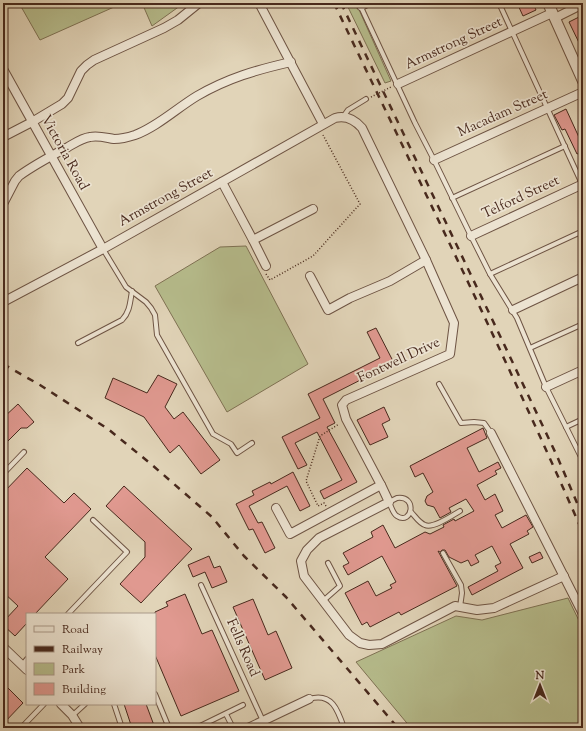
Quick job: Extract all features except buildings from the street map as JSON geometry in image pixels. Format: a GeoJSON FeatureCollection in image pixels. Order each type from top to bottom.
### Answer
{"type":"FeatureCollection","features":[{"type":"Feature","properties":{"kind":"street"},"geometry":{"type":"LineString","coordinates":[[3,138],[62,104],[68,98],[81,71],[94,60],[164,28],[178,20],[200,3]]}},
{"type":"Feature","properties":{"kind":"street"},"geometry":{"type":"LineString","coordinates":[[259,3],[291,62],[321,125]]}},
{"type":"Feature","properties":{"kind":"street"},"geometry":{"type":"LineString","coordinates":[[548,3],[583,81]]}},
{"type":"Feature","properties":{"kind":"street","name":"Armstrong Street"},"geometry":{"type":"LineString","coordinates":[[398,84],[512,32],[583,4]]}},
{"type":"Feature","properties":{"kind":"street"},"geometry":{"type":"LineString","coordinates":[[3,204],[19,176],[82,139],[90,136],[115,139],[136,135],[148,129],[197,96],[237,76],[263,68],[291,62]]}},
{"type":"Feature","properties":{"kind":"street","name":"Victoria Road"},"geometry":{"type":"LineString","coordinates":[[3,69],[103,249]]}},
{"type":"Feature","properties":{"kind":"street","name":"Macadam Street"},"geometry":{"type":"LineString","coordinates":[[434,160],[583,92]]}},
{"type":"Feature","properties":{"kind":"street","name":"Armstrong Street"},"geometry":{"type":"LineString","coordinates":[[3,302],[103,249],[321,125],[335,118],[343,117]]}},
{"type":"Feature","properties":{"kind":"street","name":"Fontwell Drive"},"geometry":{"type":"LineString","coordinates":[[343,117],[352,120],[362,128],[426,260],[454,323],[450,354],[346,400],[342,405],[346,419],[389,502]]}},
{"type":"Feature","properties":{"kind":"street"},"geometry":{"type":"LineString","coordinates":[[222,182],[266,266]]}},
{"type":"Feature","properties":{"kind":"street","name":"Telford Street"},"geometry":{"type":"LineString","coordinates":[[471,236],[583,185]]}},
{"type":"Feature","properties":{"kind":"street"},"geometry":{"type":"LineString","coordinates":[[253,240],[313,209]]}},
{"type":"Feature","properties":{"kind":"street"},"geometry":{"type":"LineString","coordinates":[[310,276],[328,310],[350,298],[390,281],[426,260]]}},
{"type":"Feature","properties":{"kind":"street"},"geometry":{"type":"LineString","coordinates":[[513,310],[583,277]]}},
{"type":"Feature","properties":{"kind":"street"},"geometry":{"type":"LineString","coordinates":[[546,387],[583,370]]}},
{"type":"Feature","properties":{"kind":"street"},"geometry":{"type":"LineString","coordinates":[[491,433],[583,614]]}},
{"type":"Feature","properties":{"kind":"street"},"geometry":{"type":"LineString","coordinates":[[276,508],[290,534],[381,485]]}},
{"type":"Feature","properties":{"kind":"street"},"geometry":{"type":"LineString","coordinates":[[389,502],[319,538],[307,550],[302,561],[304,576],[349,635],[360,643],[369,645],[382,644],[455,606],[477,610],[494,608],[564,576]]}},
{"type":"Feature","properties":{"kind":"street"},"geometry":{"type":"LineString","coordinates":[[3,647],[25,664]]}},
{"type":"Feature","properties":{"kind":"street"},"geometry":{"type":"LineString","coordinates":[[248,728],[309,699]]}},
{"type":"Feature","properties":{"kind":"street"},"geometry":{"type":"LineString","coordinates":[[62,705],[72,715],[80,728]]}},
{"type":"Feature","properties":{"kind":"lane"},"geometry":{"type":"LineString","coordinates":[[499,3],[583,185]]}},
{"type":"Feature","properties":{"kind":"lane"},"geometry":{"type":"LineString","coordinates":[[362,4],[415,123],[490,274],[517,318],[546,387],[583,461]]}},
{"type":"Feature","properties":{"kind":"lane"},"geometry":{"type":"LineString","coordinates":[[343,117],[348,110],[366,99]]}},
{"type":"Feature","properties":{"kind":"lane"},"geometry":{"type":"LineString","coordinates":[[452,198],[564,146]]}},
{"type":"Feature","properties":{"kind":"lane"},"geometry":{"type":"LineString","coordinates":[[490,274],[583,231]]}},
{"type":"Feature","properties":{"kind":"lane"},"geometry":{"type":"LineString","coordinates":[[103,249],[126,287],[146,302],[151,308],[155,315],[157,335],[213,434],[231,444],[237,453],[252,443]]}},
{"type":"Feature","properties":{"kind":"lane"},"geometry":{"type":"LineString","coordinates":[[78,343],[122,320],[128,312],[132,292]]}},
{"type":"Feature","properties":{"kind":"lane"},"geometry":{"type":"LineString","coordinates":[[530,348],[583,324]]}},
{"type":"Feature","properties":{"kind":"lane"},"geometry":{"type":"LineString","coordinates":[[439,384],[461,423],[484,423],[491,433]]}},
{"type":"Feature","properties":{"kind":"lane"},"geometry":{"type":"LineString","coordinates":[[566,427],[583,419]]}},
{"type":"Feature","properties":{"kind":"lane"},"geometry":{"type":"LineString","coordinates":[[3,474],[24,452]]}},
{"type":"Feature","properties":{"kind":"lane"},"geometry":{"type":"LineString","coordinates":[[411,512],[405,518],[397,516],[389,502],[397,498],[406,499],[410,504],[411,512],[420,522],[427,526],[433,525],[460,511]]}},
{"type":"Feature","properties":{"kind":"lane"},"geometry":{"type":"LineString","coordinates":[[69,613],[127,552],[93,520]]}},
{"type":"Feature","properties":{"kind":"lane"},"geometry":{"type":"LineString","coordinates":[[443,553],[461,585],[462,593],[460,607]]}},
{"type":"Feature","properties":{"kind":"lane"},"geometry":{"type":"LineString","coordinates":[[323,602],[340,586],[328,563]]}},
{"type":"Feature","properties":{"kind":"lane","name":"Fells Road"},"geometry":{"type":"LineString","coordinates":[[201,585],[263,721]]}},
{"type":"Feature","properties":{"kind":"lane"},"geometry":{"type":"LineString","coordinates":[[156,696],[169,728]]}},
{"type":"Feature","properties":{"kind":"lane"},"geometry":{"type":"LineString","coordinates":[[309,699],[317,697],[324,698],[331,702],[336,708],[344,728]]}},
{"type":"Feature","properties":{"kind":"lane"},"geometry":{"type":"LineString","coordinates":[[21,728],[43,705]]}},
{"type":"Feature","properties":{"kind":"lane"},"geometry":{"type":"LineString","coordinates":[[72,715],[84,705]]}},
{"type":"Feature","properties":{"kind":"lane"},"geometry":{"type":"LineString","coordinates":[[114,705],[122,728]]}},
{"type":"Feature","properties":{"kind":"lane"},"geometry":{"type":"LineString","coordinates":[[196,728],[243,705]]}},
{"type":"Feature","properties":{"kind":"lane"},"geometry":{"type":"LineString","coordinates":[[226,714],[233,728]]}},
{"type":"Feature","properties":{"kind":"path","name":"Armstrong Street"},"geometry":{"type":"LineString","coordinates":[[366,99],[398,84]]}},
{"type":"Feature","properties":{"kind":"path"},"geometry":{"type":"LineString","coordinates":[[266,266],[265,271],[270,280],[313,256],[360,204],[321,125]]}},
{"type":"Feature","properties":{"kind":"path"},"geometry":{"type":"LineString","coordinates":[[330,512],[324,503],[318,506],[306,481],[320,436],[346,419]]}},
{"type":"Feature","properties":{"kind":"green space"},"geometry":{"type":"Polygon","coordinates":[[[19,3],[123,3],[40,40],[19,3]]]}},
{"type":"Feature","properties":{"kind":"green space"},"geometry":{"type":"Polygon","coordinates":[[[142,3],[184,3],[152,26],[142,3]]]}},
{"type":"Feature","properties":{"kind":"green space"},"geometry":{"type":"Polygon","coordinates":[[[346,3],[356,3],[391,81],[385,83],[346,3]]]}},
{"type":"Feature","properties":{"kind":"green space"},"geometry":{"type":"Polygon","coordinates":[[[246,246],[308,364],[227,412],[155,286],[220,247],[246,246]]]}},
{"type":"Feature","properties":{"kind":"green space"},"geometry":{"type":"Polygon","coordinates":[[[568,598],[583,629],[583,728],[411,728],[356,662],[456,616],[482,620],[568,598]]]}},
{"type":"Feature","properties":{"kind":"railway"},"geometry":{"type":"LineString","coordinates":[[334,3],[492,333],[583,533]]}},
{"type":"Feature","properties":{"kind":"railway"},"geometry":{"type":"LineString","coordinates":[[341,3],[557,456],[583,517]]}},
{"type":"Feature","properties":{"kind":"railway"},"geometry":{"type":"LineString","coordinates":[[3,364],[40,385],[108,429],[212,517],[244,556],[286,597],[398,728]]}}]}
